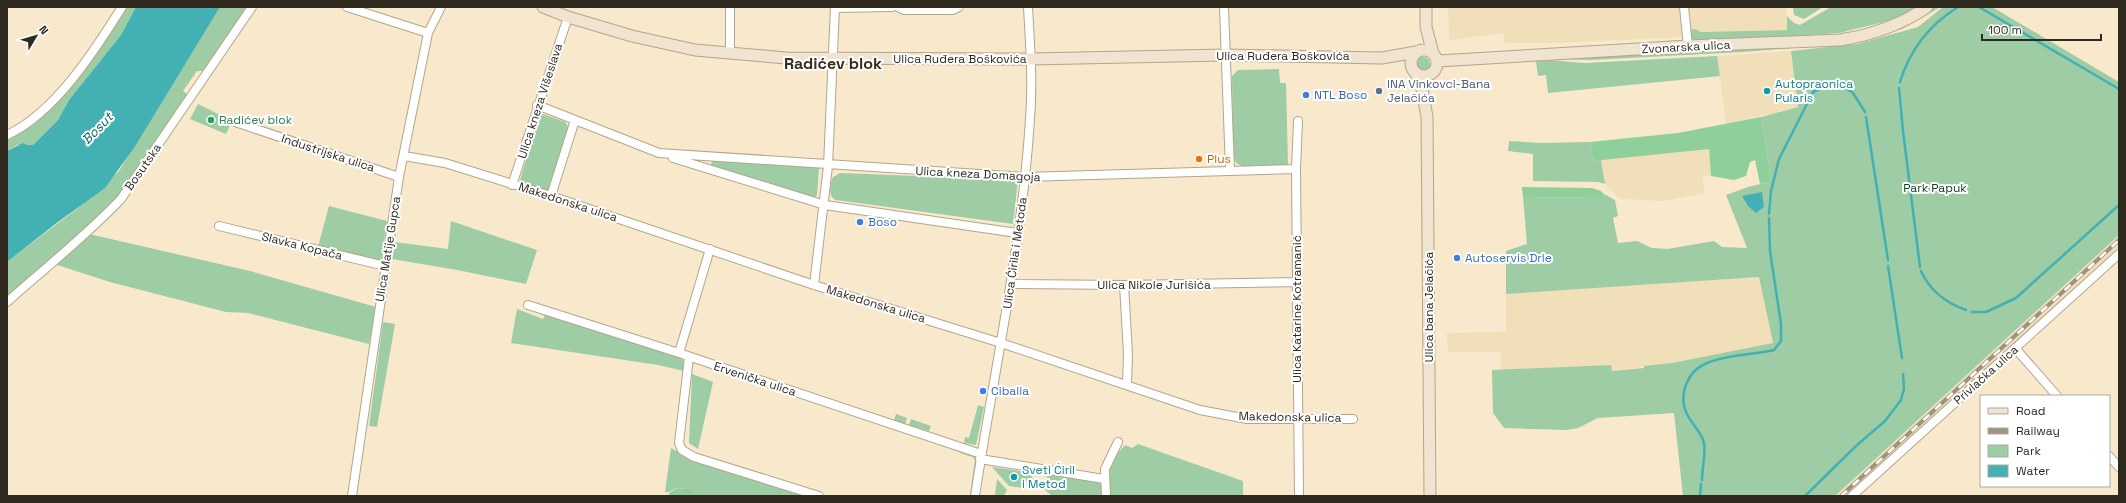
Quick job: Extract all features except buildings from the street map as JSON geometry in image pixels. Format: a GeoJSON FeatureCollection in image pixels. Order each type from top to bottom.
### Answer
{"type":"FeatureCollection","features":[{"type":"Feature","properties":{"kind":"main road","name":"Ulica Ruđera Boškovića"},"geometry":{"type":"LineString","coordinates":[[543,7],[568,17],[632,36],[695,50],[786,58],[1030,59],[1225,55],[1382,58],[1418,51]]}},
{"type":"Feature","properties":{"kind":"main road","name":"Ulica bana Jelačića"},"geometry":{"type":"LineString","coordinates":[[1426,7],[1426,27],[1435,57],[1433,74],[1430,81],[1427,117],[1430,496]]}},
{"type":"Feature","properties":{"kind":"main road","name":"Zvonarska ulica"},"geometry":{"type":"LineString","coordinates":[[1435,57],[1819,41],[1860,37],[1904,21],[1927,7]]}},
{"type":"Feature","properties":{"kind":"main road","name":"Ulica bana Jelačića"},"geometry":{"type":"LineString","coordinates":[[1426,27],[1418,51],[1411,63],[1422,88],[1427,117]]}},
{"type":"Feature","properties":{"kind":"main road"},"geometry":{"type":"LineString","coordinates":[[1418,51],[1425,50],[1435,57]]}},
{"type":"Feature","properties":{"kind":"main road","name":"Ulica Ruđera Boškovića"},"geometry":{"type":"LineString","coordinates":[[1382,58],[1415,72]]}},
{"type":"Feature","properties":{"kind":"main road"},"geometry":{"type":"LineString","coordinates":[[1415,72],[1424,77],[1433,74]]}},
{"type":"Feature","properties":{"kind":"street"},"geometry":{"type":"LineString","coordinates":[[7,135],[24,124],[58,94],[94,52],[122,7]]}},
{"type":"Feature","properties":{"kind":"street","name":"Bosutska"},"geometry":{"type":"LineString","coordinates":[[7,302],[53,260],[95,226],[121,199],[252,7]]}},
{"type":"Feature","properties":{"kind":"street"},"geometry":{"type":"LineString","coordinates":[[347,7],[428,33]]}},
{"type":"Feature","properties":{"kind":"street","name":"Ulica Matije Gupca"},"geometry":{"type":"LineString","coordinates":[[352,496],[399,177],[428,33],[441,7]]}},
{"type":"Feature","properties":{"kind":"street"},"geometry":{"type":"LineString","coordinates":[[730,7],[730,54]]}},
{"type":"Feature","properties":{"kind":"street"},"geometry":{"type":"LineString","coordinates":[[814,285],[825,205],[828,166],[835,7],[892,7]]}},
{"type":"Feature","properties":{"kind":"street"},"geometry":{"type":"LineString","coordinates":[[898,7],[904,10],[953,10],[959,7]]}},
{"type":"Feature","properties":{"kind":"street","name":"Ulica Ćirila i Metoda"},"geometry":{"type":"LineString","coordinates":[[975,496],[1011,284],[1025,178],[1030,117],[1028,7]]}},
{"type":"Feature","properties":{"kind":"street"},"geometry":{"type":"LineString","coordinates":[[1224,7],[1230,171]]}},
{"type":"Feature","properties":{"kind":"street"},"geometry":{"type":"LineString","coordinates":[[1684,7],[1688,46]]}},
{"type":"Feature","properties":{"kind":"street","name":"Ulica kneza Višeslava"},"geometry":{"type":"LineString","coordinates":[[512,184],[537,105],[568,17]]}},
{"type":"Feature","properties":{"kind":"street","name":"Ulica kneza Domagoja"},"geometry":{"type":"LineString","coordinates":[[537,105],[659,153],[825,205],[1017,233]]}},
{"type":"Feature","properties":{"kind":"street"},"geometry":{"type":"LineString","coordinates":[[551,196],[575,120]]}},
{"type":"Feature","properties":{"kind":"street","name":"Ulica Katarine Kotramanić"},"geometry":{"type":"LineString","coordinates":[[1298,121],[1296,169],[1299,496]]}},
{"type":"Feature","properties":{"kind":"street","name":"Industrijska ulica"},"geometry":{"type":"LineString","coordinates":[[235,122],[399,177]]}},
{"type":"Feature","properties":{"kind":"street","name":"Ulica kneza Domagoja"},"geometry":{"type":"LineString","coordinates":[[659,153],[828,166],[1025,178],[1296,169]]}},
{"type":"Feature","properties":{"kind":"street","name":"Makedonska ulica"},"geometry":{"type":"LineString","coordinates":[[404,156],[445,163],[551,196],[814,285],[1001,343],[1127,384],[1200,410],[1247,419],[1353,418]]}},
{"type":"Feature","properties":{"kind":"street","name":"Slavka Kopača"},"geometry":{"type":"LineString","coordinates":[[219,226],[385,266]]}},
{"type":"Feature","properties":{"kind":"street"},"geometry":{"type":"LineString","coordinates":[[679,353],[710,249]]}},
{"type":"Feature","properties":{"kind":"street","name":"Privlačka ulica"},"geometry":{"type":"LineString","coordinates":[[1852,496],[2119,254]]}},
{"type":"Feature","properties":{"kind":"street","name":"Ulica Nikole Jurišića"},"geometry":{"type":"LineString","coordinates":[[1011,284],[1124,285],[1297,282]]}},
{"type":"Feature","properties":{"kind":"street"},"geometry":{"type":"LineString","coordinates":[[1124,285],[1128,354],[1127,384]]}},
{"type":"Feature","properties":{"kind":"street","name":"Ervenička ulica"},"geometry":{"type":"LineString","coordinates":[[528,305],[679,353],[981,457],[1104,479]]}},
{"type":"Feature","properties":{"kind":"street"},"geometry":{"type":"LineString","coordinates":[[2015,348],[2056,395]]}},
{"type":"Feature","properties":{"kind":"street"},"geometry":{"type":"LineString","coordinates":[[689,357],[678,443],[682,450],[694,457],[819,496]]}},
{"type":"Feature","properties":{"kind":"street"},"geometry":{"type":"LineString","coordinates":[[1106,496],[1104,479],[1108,461],[1118,442]]}},
{"type":"Feature","properties":{"kind":"street"},"geometry":{"type":"LineString","coordinates":[[2110,457],[2119,467]]}},
{"type":"Feature","properties":{"kind":"shaded area"},"geometry":{"type":"Polygon","coordinates":[[[1448,7],[1786,7],[1788,30],[1701,32],[1695,29],[1690,37],[1552,43],[1505,43],[1503,33],[1449,40],[1448,7]]]}},
{"type":"Feature","properties":{"kind":"shaded area"},"geometry":{"type":"Polygon","coordinates":[[[1791,51],[1798,107],[1726,124],[1717,56],[1791,51]]]}},
{"type":"Feature","properties":{"kind":"shaded area"},"geometry":{"type":"Polygon","coordinates":[[[1709,149],[1711,176],[1702,177],[1705,193],[1662,201],[1623,199],[1617,196],[1605,184],[1601,160],[1709,149]]]}},
{"type":"Feature","properties":{"kind":"shaded area"},"geometry":{"type":"Polygon","coordinates":[[[2119,235],[2119,247],[1847,496],[1835,496],[2119,235]]]}},
{"type":"Feature","properties":{"kind":"shaded area"},"geometry":{"type":"Polygon","coordinates":[[[1759,277],[1773,343],[1672,363],[1611,371],[1611,365],[1502,371],[1500,352],[1448,352],[1447,333],[1506,332],[1506,294],[1759,277]]]}},
{"type":"Feature","properties":{"kind":"green space"},"geometry":{"type":"Polygon","coordinates":[[[125,7],[136,7],[121,35],[69,100],[58,120],[33,145],[17,145],[7,151],[7,138],[46,109],[78,77],[95,55],[125,7]]]}},
{"type":"Feature","properties":{"kind":"green space"},"geometry":{"type":"Polygon","coordinates":[[[220,7],[248,7],[204,71],[197,71],[183,91],[187,94],[118,197],[80,235],[7,298],[7,262],[78,208],[119,171],[220,7]]]}},
{"type":"Feature","properties":{"kind":"green space"},"geometry":{"type":"Polygon","coordinates":[[[1793,7],[1823,7],[1804,19],[1794,15],[1793,7]]]}},
{"type":"Feature","properties":{"kind":"green space"},"geometry":{"type":"Polygon","coordinates":[[[1831,7],[1918,7],[1892,20],[1839,33],[1699,42],[1690,37],[1689,30],[1695,29],[1701,32],[1787,30],[1787,16],[1794,23],[1800,25],[1831,7]]]}},
{"type":"Feature","properties":{"kind":"green space"},"geometry":{"type":"Polygon","coordinates":[[[1934,7],[1940,7],[1902,29],[1855,43],[1742,52],[1591,60],[1558,59],[1838,42],[1910,22],[1934,7]]]}},
{"type":"Feature","properties":{"kind":"green space","name":"Park Papuk"},"geometry":{"type":"Polygon","coordinates":[[[1943,7],[1992,7],[2119,82],[2119,235],[1835,496],[1683,496],[1674,413],[1598,418],[1578,428],[1567,430],[1504,428],[1493,413],[1492,370],[1611,365],[1612,371],[1644,368],[1644,366],[1672,363],[1773,343],[1759,277],[1506,294],[1506,251],[1527,244],[1523,197],[1603,198],[1604,194],[1615,200],[1618,216],[1613,218],[1618,243],[1637,241],[1652,248],[1668,249],[1714,241],[1722,247],[1747,248],[1726,195],[1748,187],[1769,182],[1770,171],[1761,117],[1798,107],[1791,51],[1857,44],[1918,27],[1943,7]]]}},
{"type":"Feature","properties":{"kind":"green space"},"geometry":{"type":"Polygon","coordinates":[[[1717,56],[1720,76],[1548,93],[1546,75],[1538,76],[1536,61],[1548,60],[1585,63],[1717,56]]]}},
{"type":"Feature","properties":{"kind":"green space"},"geometry":{"type":"Polygon","coordinates":[[[1420,57],[1426,57],[1430,61],[1430,67],[1426,71],[1420,71],[1416,67],[1416,61],[1420,57]]]}},
{"type":"Feature","properties":{"kind":"green space"},"geometry":{"type":"Polygon","coordinates":[[[1279,69],[1280,83],[1286,83],[1288,165],[1242,166],[1236,163],[1233,155],[1232,76],[1238,70],[1279,69]]]}},
{"type":"Feature","properties":{"kind":"green space","name":"Radićev blok"},"geometry":{"type":"Polygon","coordinates":[[[198,104],[232,121],[226,134],[190,119],[198,104]]]}},
{"type":"Feature","properties":{"kind":"green space"},"geometry":{"type":"Polygon","coordinates":[[[543,114],[565,122],[569,128],[550,189],[547,191],[521,183],[520,180],[540,115],[543,114]]]}},
{"type":"Feature","properties":{"kind":"green space"},"geometry":{"type":"Polygon","coordinates":[[[1761,117],[1770,171],[1769,182],[1760,184],[1755,160],[1750,162],[1746,176],[1734,180],[1711,176],[1709,149],[1593,161],[1590,142],[1678,133],[1761,117]]]}},
{"type":"Feature","properties":{"kind":"green space"},"geometry":{"type":"Polygon","coordinates":[[[1509,141],[1540,143],[1590,142],[1593,161],[1601,160],[1605,184],[1598,182],[1533,181],[1533,154],[1508,151],[1509,141]]]}},
{"type":"Feature","properties":{"kind":"green space"},"geometry":{"type":"Polygon","coordinates":[[[712,160],[819,168],[817,195],[813,199],[711,166],[712,160]]]}},
{"type":"Feature","properties":{"kind":"green space"},"geometry":{"type":"Polygon","coordinates":[[[840,173],[1018,180],[1013,224],[836,200],[831,196],[830,187],[832,178],[840,173]]]}},
{"type":"Feature","properties":{"kind":"green space"},"geometry":{"type":"Polygon","coordinates":[[[1522,187],[1592,188],[1601,191],[1604,194],[1603,198],[1523,197],[1522,187]]]}},
{"type":"Feature","properties":{"kind":"green space"},"geometry":{"type":"Polygon","coordinates":[[[329,206],[387,221],[381,263],[318,247],[329,206]]]}},
{"type":"Feature","properties":{"kind":"green space"},"geometry":{"type":"Polygon","coordinates":[[[451,221],[537,250],[526,284],[392,259],[394,242],[448,249],[451,221]]]}},
{"type":"Feature","properties":{"kind":"green space"},"geometry":{"type":"Polygon","coordinates":[[[89,234],[250,271],[376,307],[369,344],[248,313],[226,312],[110,282],[54,264],[89,234]]]}},
{"type":"Feature","properties":{"kind":"green space"},"geometry":{"type":"Polygon","coordinates":[[[517,309],[543,319],[545,314],[679,357],[686,363],[684,371],[658,365],[511,343],[517,309]]]}},
{"type":"Feature","properties":{"kind":"green space"},"geometry":{"type":"Polygon","coordinates":[[[383,322],[395,324],[377,427],[369,426],[383,322]]]}},
{"type":"Feature","properties":{"kind":"green space"},"geometry":{"type":"Polygon","coordinates":[[[692,374],[713,382],[698,449],[689,443],[692,374]]]}},
{"type":"Feature","properties":{"kind":"green space"},"geometry":{"type":"Polygon","coordinates":[[[978,405],[984,407],[976,445],[964,443],[965,437],[969,438],[978,405]]]}},
{"type":"Feature","properties":{"kind":"green space"},"geometry":{"type":"Polygon","coordinates":[[[896,414],[907,418],[905,424],[894,420],[896,414]]]}},
{"type":"Feature","properties":{"kind":"green space"},"geometry":{"type":"Polygon","coordinates":[[[911,419],[931,426],[929,431],[909,425],[911,419]]]}},
{"type":"Feature","properties":{"kind":"green space"},"geometry":{"type":"Polygon","coordinates":[[[1138,444],[1243,481],[1243,496],[1108,496],[1108,474],[1115,457],[1125,445],[1132,448],[1138,444]]]}},
{"type":"Feature","properties":{"kind":"green space"},"geometry":{"type":"Polygon","coordinates":[[[671,448],[694,460],[808,496],[703,496],[683,488],[675,488],[669,492],[665,492],[671,448]]]}},
{"type":"Feature","properties":{"kind":"green space"},"geometry":{"type":"Polygon","coordinates":[[[961,450],[977,457],[973,496],[970,495],[975,460],[973,457],[960,453],[961,450]]]}},
{"type":"Feature","properties":{"kind":"green space"},"geometry":{"type":"Polygon","coordinates":[[[992,467],[1033,473],[1030,483],[1024,481],[1023,488],[1009,486],[992,467]]]}},
{"type":"Feature","properties":{"kind":"green space"},"geometry":{"type":"Polygon","coordinates":[[[1048,473],[1058,475],[1060,478],[1063,475],[1099,482],[1102,486],[1101,496],[1052,496],[1044,489],[1048,473]]]}},
{"type":"Feature","properties":{"kind":"green space"},"geometry":{"type":"Polygon","coordinates":[[[997,479],[1007,490],[1004,496],[995,496],[997,479]]]}},
{"type":"Feature","properties":{"kind":"green space"},"geometry":{"type":"Polygon","coordinates":[[[677,488],[687,489],[703,496],[669,496],[669,493],[677,488]]]}},
{"type":"Feature","properties":{"kind":"water","name":"Bosut"},"geometry":{"type":"Polygon","coordinates":[[[136,7],[220,7],[134,148],[105,188],[7,262],[7,151],[23,143],[33,145],[58,120],[69,100],[121,35],[136,7]]]}},
{"type":"Feature","properties":{"kind":"water"},"geometry":{"type":"Polygon","coordinates":[[[1762,192],[1764,207],[1756,213],[1748,206],[1742,196],[1762,192]]]}},
{"type":"Feature","properties":{"kind":"waterway"},"geometry":{"type":"LineString","coordinates":[[1900,82],[1909,59],[1922,39],[1938,22],[1958,7]]}},
{"type":"Feature","properties":{"kind":"waterway"},"geometry":{"type":"LineString","coordinates":[[1979,7],[2119,89]]}},
{"type":"Feature","properties":{"kind":"waterway"},"geometry":{"type":"LineString","coordinates":[[1769,214],[1771,191],[1779,159],[1813,92],[1828,85],[1844,87],[1853,93],[1865,112]]}},
{"type":"Feature","properties":{"kind":"waterway"},"geometry":{"type":"LineString","coordinates":[[1899,88],[1920,267]]}},
{"type":"Feature","properties":{"kind":"waterway"},"geometry":{"type":"LineString","coordinates":[[1866,117],[1888,260]]}},
{"type":"Feature","properties":{"kind":"waterway"},"geometry":{"type":"LineString","coordinates":[[1972,312],[1986,312],[2016,298],[2119,205]]}},
{"type":"Feature","properties":{"kind":"waterway"},"geometry":{"type":"LineString","coordinates":[[1702,480],[1705,452],[1704,443],[1685,408],[1684,393],[1689,378],[1694,372],[1707,363],[1732,356],[1774,350],[1781,341],[1781,324],[1770,251],[1769,218]]}},
{"type":"Feature","properties":{"kind":"waterway"},"geometry":{"type":"LineString","coordinates":[[1888,266],[1902,358]]}},
{"type":"Feature","properties":{"kind":"waterway"},"geometry":{"type":"LineString","coordinates":[[1921,271],[1929,285],[1939,295],[1952,304],[1966,310]]}},
{"type":"Feature","properties":{"kind":"waterway"},"geometry":{"type":"LineString","coordinates":[[1805,496],[1856,446],[1885,421],[1901,400],[1904,389],[1903,374]]}},
{"type":"Feature","properties":{"kind":"waterway"},"geometry":{"type":"LineString","coordinates":[[1700,496],[1701,484]]}},
{"type":"Feature","properties":{"kind":"railway"},"geometry":{"type":"LineString","coordinates":[[1841,496],[2119,240]]}},
{"type":"Feature","properties":{"kind":"place","name":"INA Vinkovci-Bana Jelačića"},"geometry":{"type":"Point","coordinates":[1379,91]}},
{"type":"Feature","properties":{"kind":"place","name":"Autopraonica Pularis"},"geometry":{"type":"Point","coordinates":[1767,91]}},
{"type":"Feature","properties":{"kind":"place","name":"NTL Boso"},"geometry":{"type":"Point","coordinates":[1306,95]}},
{"type":"Feature","properties":{"kind":"place","name":"Radićev blok"},"geometry":{"type":"Point","coordinates":[211,120]}},
{"type":"Feature","properties":{"kind":"place","name":"Plus"},"geometry":{"type":"Point","coordinates":[1199,159]}},
{"type":"Feature","properties":{"kind":"place","name":"Boso"},"geometry":{"type":"Point","coordinates":[860,222]}},
{"type":"Feature","properties":{"kind":"place","name":"Autoservis Drle"},"geometry":{"type":"Point","coordinates":[1457,258]}},
{"type":"Feature","properties":{"kind":"place","name":"Cibalia"},"geometry":{"type":"Point","coordinates":[983,391]}},
{"type":"Feature","properties":{"kind":"place","name":"Sveti Ćiril i Metod"},"geometry":{"type":"Point","coordinates":[1014,477]}},
{"type":"Feature","properties":{"kind":"district","name":"Radićev blok"},"geometry":{"type":"Point","coordinates":[833,63]}}]}
